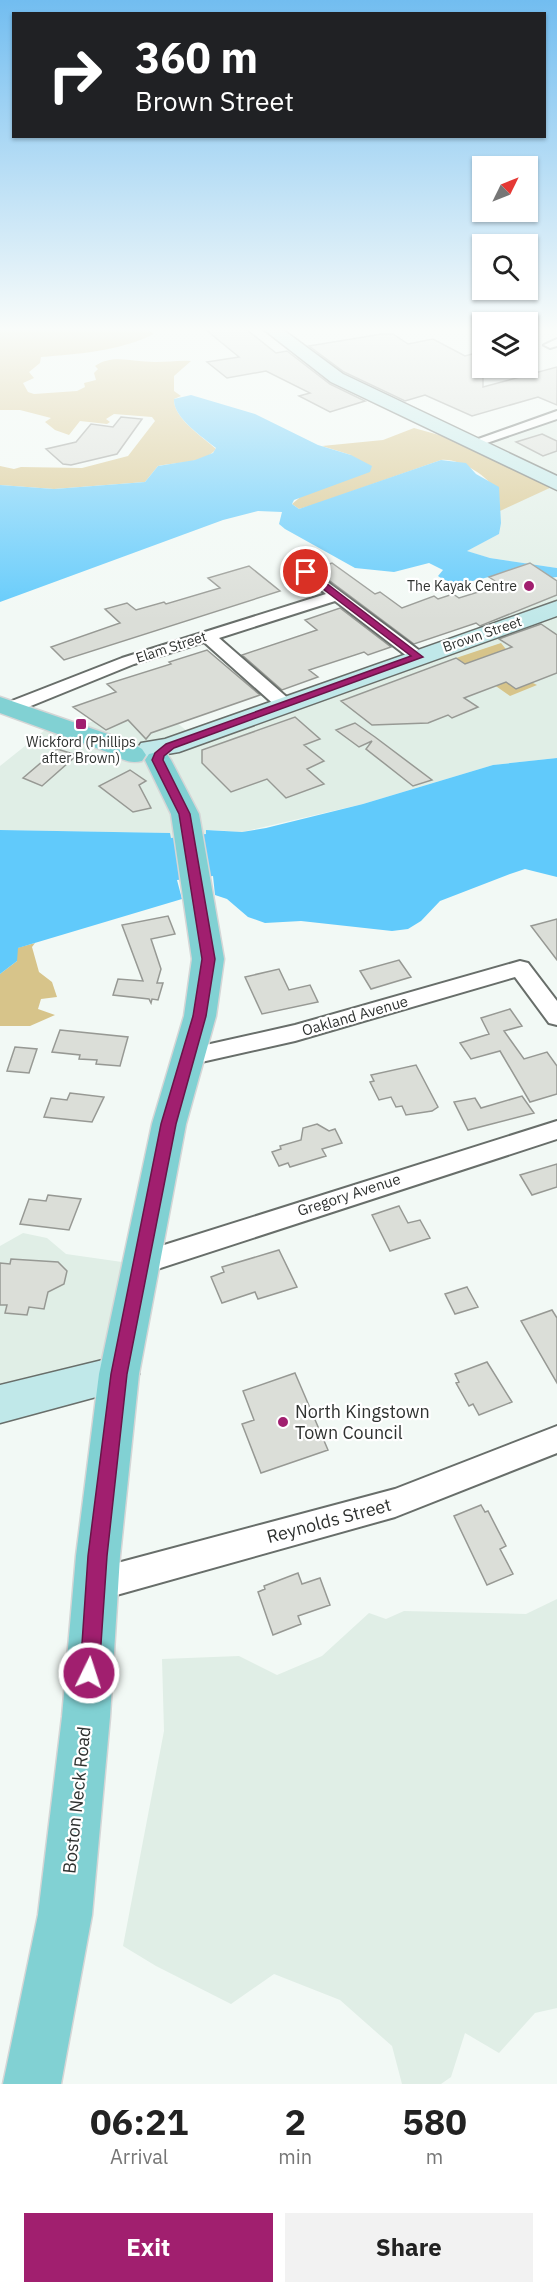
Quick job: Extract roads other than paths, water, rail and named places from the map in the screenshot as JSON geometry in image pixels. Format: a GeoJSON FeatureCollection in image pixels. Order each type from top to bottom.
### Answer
{"type":"FeatureCollection","features":[{"type":"Feature","properties":{"kind":"main road"},"geometry":{"type":"LineString","coordinates":[[438,426],[557,484]]}},
{"type":"Feature","properties":{"kind":"main road","name":"Brown Street"},"geometry":{"type":"LineString","coordinates":[[149,756],[284,704],[557,608]]}},
{"type":"Feature","properties":{"kind":"main road"},"geometry":{"type":"LineString","coordinates":[[5,706],[149,756]]}},
{"type":"Feature","properties":{"kind":"main road","name":"Boston Neck Road"},"geometry":{"type":"LineString","coordinates":[[32,2084],[65,1915],[86,1717],[95,1585],[119,1374],[169,1124],[200,1016],[208,959],[185,814],[149,756]]}},
{"type":"Feature","properties":{"kind":"main road"},"geometry":{"type":"LineString","coordinates":[[0,1404],[119,1374]]}},
{"type":"Feature","properties":{"kind":"street"},"geometry":{"type":"LineString","coordinates":[[473,443],[523,426]]}},
{"type":"Feature","properties":{"kind":"street"},"geometry":{"type":"LineString","coordinates":[[306,572],[418,657]]}},
{"type":"Feature","properties":{"kind":"street","name":"Elam Street"},"geometry":{"type":"LineString","coordinates":[[5,706],[128,661],[335,596]]}},
{"type":"Feature","properties":{"kind":"street"},"geometry":{"type":"LineString","coordinates":[[207,636],[284,704]]}},
{"type":"Feature","properties":{"kind":"street","name":"Oakland Avenue"},"geometry":{"type":"LineString","coordinates":[[188,1057],[295,1033],[520,968],[557,1017]]}},
{"type":"Feature","properties":{"kind":"street","name":"Gregory Avenue"},"geometry":{"type":"LineString","coordinates":[[142,1263],[557,1130]]}},
{"type":"Feature","properties":{"kind":"street","name":"Reynolds Street"},"geometry":{"type":"LineString","coordinates":[[95,1585],[395,1503],[557,1439]]}},
{"type":"Feature","properties":{"kind":"water"},"geometry":{"type":"Polygon","coordinates":[[[280,426],[318,445],[351,455],[372,466],[370,472],[294,500],[292,504],[299,509],[441,460],[466,463],[476,474],[499,487],[501,523],[499,534],[467,551],[490,558],[557,568],[557,577],[496,576],[459,583],[438,576],[443,570],[429,563],[394,572],[355,568],[285,529],[279,524],[282,512],[258,511],[223,520],[0,602],[0,485],[54,489],[145,482],[158,466],[195,460],[213,453],[216,448],[190,427],[280,426]]]}},
{"type":"Feature","properties":{"kind":"water"},"geometry":{"type":"Polygon","coordinates":[[[557,758],[557,877],[525,869],[440,901],[421,921],[408,929],[392,931],[301,921],[265,923],[248,917],[227,899],[215,895],[213,876],[177,880],[182,899],[18,948],[17,961],[0,974],[0,830],[170,833],[171,838],[206,834],[206,830],[242,832],[363,804],[493,765],[557,758]]]}},
{"type":"Feature","properties":{"kind":"place","name":"The Kayak Centre"},"geometry":{"type":"Point","coordinates":[529,586]}},
{"type":"Feature","properties":{"kind":"place","name":"Wickford (Phillips after Brown)"},"geometry":{"type":"Point","coordinates":[81,724]}},
{"type":"Feature","properties":{"kind":"place","name":"North Kingstown Town Council"},"geometry":{"type":"Point","coordinates":[283,1422]}}]}
